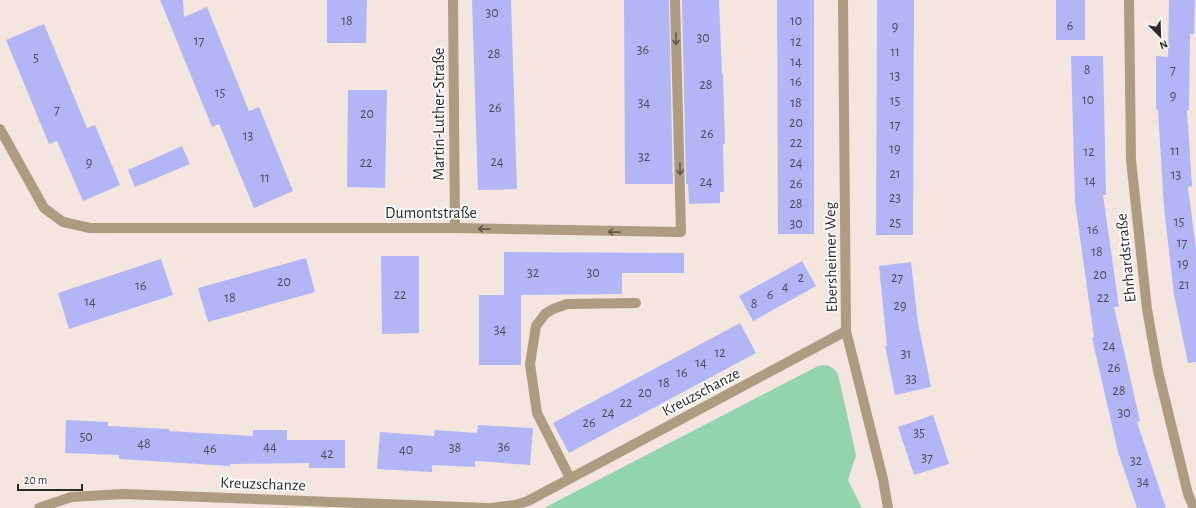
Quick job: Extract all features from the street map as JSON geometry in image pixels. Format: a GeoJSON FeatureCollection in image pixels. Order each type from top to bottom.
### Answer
{"type":"FeatureCollection","features":[{"type":"Feature","properties":{"kind":"street","name":"Martin-Luther-Straße"},"geometry":{"type":"LineString","coordinates":[[453,0],[455,228]]}},
{"type":"Feature","properties":{"kind":"street","name":"Dumontstraße"},"geometry":{"type":"LineString","coordinates":[[0,129],[44,208],[63,222],[90,228],[455,228],[681,232],[675,0]]}},
{"type":"Feature","properties":{"kind":"street","name":"Ebersheimer Weg"},"geometry":{"type":"LineString","coordinates":[[843,0],[846,332],[883,479],[888,508]]}},
{"type":"Feature","properties":{"kind":"street","name":"Ehrhardstraße"},"geometry":{"type":"LineString","coordinates":[[1129,0],[1131,160],[1146,301],[1158,371],[1188,494],[1194,508]]}},
{"type":"Feature","properties":{"kind":"street"},"geometry":{"type":"LineString","coordinates":[[570,478],[537,413],[530,364],[536,326],[545,314],[566,304],[636,303]]}},
{"type":"Feature","properties":{"kind":"street","name":"Kreuzschanze"},"geometry":{"type":"LineString","coordinates":[[492,508],[515,505],[528,501],[846,332]]}},
{"type":"Feature","properties":{"kind":"street","name":"Kreuzschanze"},"geometry":{"type":"LineString","coordinates":[[39,508],[70,497],[124,494],[488,508]]}},
{"type":"Feature","properties":{"kind":"green space"},"geometry":{"type":"Polygon","coordinates":[[[818,366],[829,366],[838,374],[856,455],[848,480],[862,508],[544,508],[818,366]]]}},
{"type":"Feature","properties":{"kind":"building"},"geometry":{"type":"Polygon","coordinates":[[[160,0],[183,0],[184,17],[207,7],[249,111],[259,107],[293,191],[254,208],[219,124],[212,127],[160,0]]]}},
{"type":"Feature","properties":{"kind":"building"},"geometry":{"type":"Polygon","coordinates":[[[327,0],[367,0],[366,43],[327,43],[327,0]]]}},
{"type":"Feature","properties":{"kind":"building"},"geometry":{"type":"Polygon","coordinates":[[[472,0],[511,0],[517,189],[478,190],[472,0]]]}},
{"type":"Feature","properties":{"kind":"building"},"geometry":{"type":"Polygon","coordinates":[[[624,0],[669,0],[673,184],[625,184],[624,0]]]}},
{"type":"Feature","properties":{"kind":"building"},"geometry":{"type":"Polygon","coordinates":[[[682,0],[719,0],[725,144],[723,144],[724,192],[720,192],[720,203],[689,204],[688,184],[686,184],[682,0]]]}},
{"type":"Feature","properties":{"kind":"building"},"geometry":{"type":"Polygon","coordinates":[[[777,0],[814,0],[814,234],[778,234],[777,0]]]}},
{"type":"Feature","properties":{"kind":"building"},"geometry":{"type":"Polygon","coordinates":[[[877,0],[914,0],[913,235],[876,235],[877,0]]]}},
{"type":"Feature","properties":{"kind":"building"},"geometry":{"type":"Polygon","coordinates":[[[1056,0],[1085,0],[1085,40],[1056,40],[1056,0]]]}},
{"type":"Feature","properties":{"kind":"building"},"geometry":{"type":"Polygon","coordinates":[[[1169,0],[1195,0],[1194,34],[1190,34],[1189,110],[1187,110],[1192,186],[1188,187],[1196,249],[1196,362],[1188,363],[1174,295],[1164,208],[1158,110],[1156,109],[1156,56],[1168,57],[1169,0]]]}},
{"type":"Feature","properties":{"kind":"building"},"geometry":{"type":"Polygon","coordinates":[[[44,24],[87,128],[95,125],[120,185],[83,201],[57,141],[49,144],[6,40],[44,24]]]}},
{"type":"Feature","properties":{"kind":"building"},"geometry":{"type":"Polygon","coordinates":[[[1071,56],[1103,56],[1106,195],[1103,195],[1119,307],[1114,307],[1140,421],[1137,422],[1166,508],[1137,508],[1118,452],[1092,338],[1094,337],[1075,202],[1071,56]]]}},
{"type":"Feature","properties":{"kind":"building"},"geometry":{"type":"Polygon","coordinates":[[[348,90],[387,90],[385,188],[347,187],[348,90]]]}},
{"type":"Feature","properties":{"kind":"building"},"geometry":{"type":"Polygon","coordinates":[[[182,146],[190,164],[135,187],[128,170],[182,146]]]}},
{"type":"Feature","properties":{"kind":"building"},"geometry":{"type":"Polygon","coordinates":[[[504,252],[684,253],[684,273],[622,273],[622,294],[521,295],[521,365],[479,365],[479,295],[504,295],[504,252]]]}},
{"type":"Feature","properties":{"kind":"building"},"geometry":{"type":"Polygon","coordinates":[[[381,256],[419,256],[419,333],[382,334],[381,256]]]}},
{"type":"Feature","properties":{"kind":"building"},"geometry":{"type":"Polygon","coordinates":[[[306,258],[315,292],[208,322],[198,288],[306,258]]]}},
{"type":"Feature","properties":{"kind":"building"},"geometry":{"type":"Polygon","coordinates":[[[161,259],[173,295],[69,329],[58,293],[161,259]]]}},
{"type":"Feature","properties":{"kind":"building"},"geometry":{"type":"Polygon","coordinates":[[[802,261],[816,286],[753,321],[739,296],[802,261]]]}},
{"type":"Feature","properties":{"kind":"building"},"geometry":{"type":"Polygon","coordinates":[[[911,262],[918,323],[931,387],[895,395],[885,346],[887,346],[879,266],[911,262]]]}},
{"type":"Feature","properties":{"kind":"building"},"geometry":{"type":"Polygon","coordinates":[[[740,323],[756,353],[569,453],[553,423],[740,323]]]}},
{"type":"Feature","properties":{"kind":"building"},"geometry":{"type":"Polygon","coordinates":[[[933,415],[949,464],[914,475],[898,427],[933,415]]]}},
{"type":"Feature","properties":{"kind":"building"},"geometry":{"type":"Polygon","coordinates":[[[66,420],[108,422],[108,426],[169,429],[169,431],[253,436],[253,430],[287,430],[287,440],[345,440],[345,468],[309,468],[309,463],[230,464],[230,466],[119,459],[119,455],[65,453],[66,420]]]}},
{"type":"Feature","properties":{"kind":"building"},"geometry":{"type":"Polygon","coordinates":[[[478,425],[533,428],[530,465],[475,461],[475,467],[432,465],[432,472],[377,469],[380,432],[434,436],[435,430],[477,433],[478,425]]]}}]}
